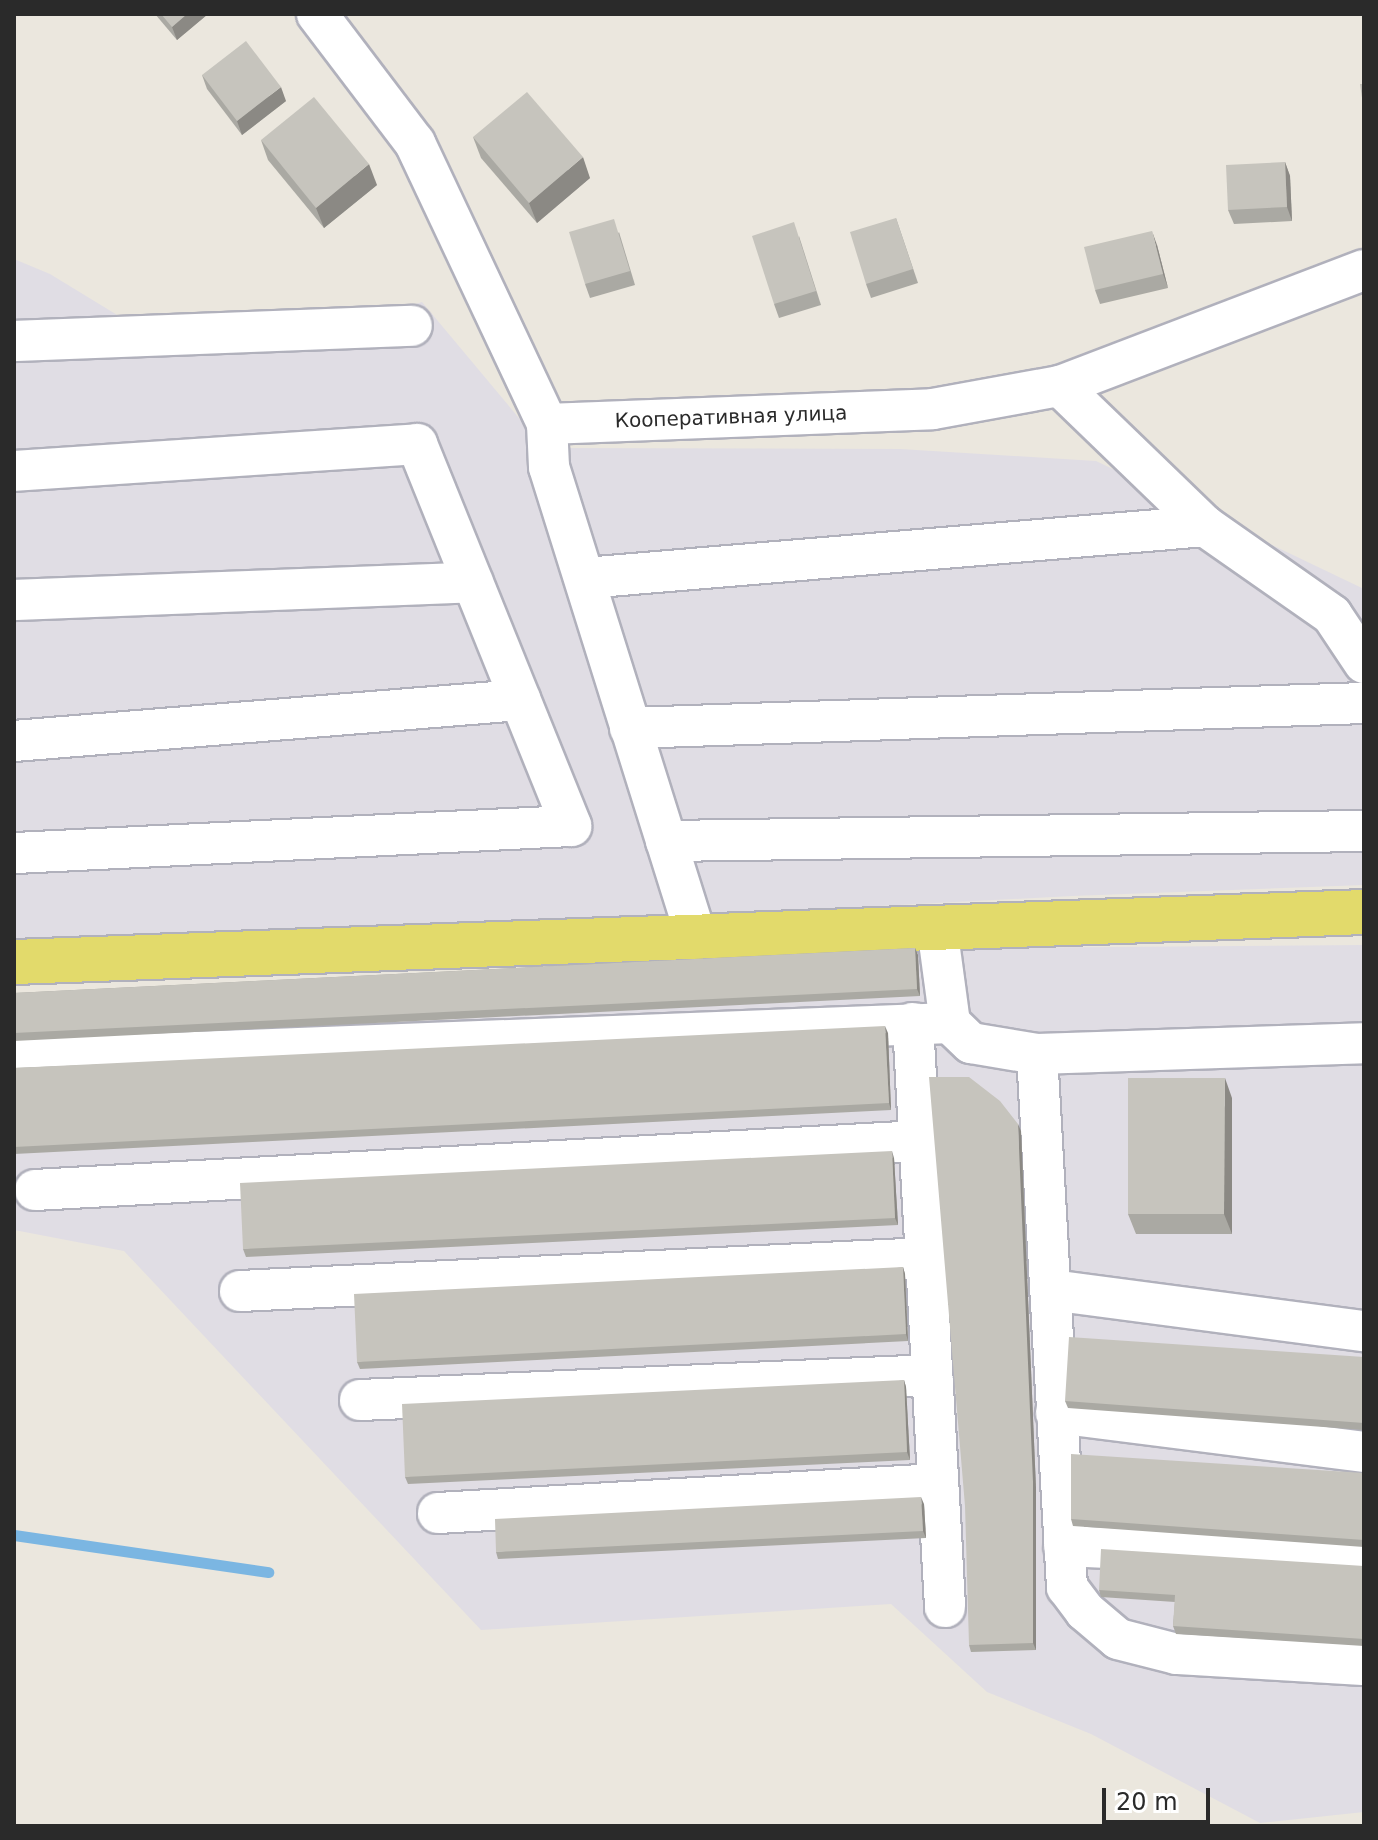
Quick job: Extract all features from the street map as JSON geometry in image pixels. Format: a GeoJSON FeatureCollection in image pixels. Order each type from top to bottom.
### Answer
{"type":"FeatureCollection","features":[{"type":"Feature","properties":{"kind":"main road"},"geometry":{"type":"LineString","coordinates":[[14,962],[1364,912]]}},
{"type":"Feature","properties":{"kind":"street"},"geometry":{"type":"LineString","coordinates":[[317,14],[415,143],[547,424],[549,467],[696,937]]}},
{"type":"Feature","properties":{"kind":"street","name":"Кооперативная улица"},"geometry":{"type":"LineString","coordinates":[[547,424],[933,409],[1060,386],[1364,270]]}},
{"type":"Feature","properties":{"kind":"street"},"geometry":{"type":"LineString","coordinates":[[14,341],[412,326]]}},
{"type":"Feature","properties":{"kind":"street"},"geometry":{"type":"LineString","coordinates":[[1060,386],[1205,526],[1332,615],[1364,663]]}},
{"type":"Feature","properties":{"kind":"street"},"geometry":{"type":"LineString","coordinates":[[14,471],[417,444],[571,826],[14,853]]}},
{"type":"Feature","properties":{"kind":"street"},"geometry":{"type":"LineString","coordinates":[[585,578],[1205,526]]}},
{"type":"Feature","properties":{"kind":"street"},"geometry":{"type":"LineString","coordinates":[[14,600],[473,582]]}},
{"type":"Feature","properties":{"kind":"street"},"geometry":{"type":"LineString","coordinates":[[14,741],[520,700]]}},
{"type":"Feature","properties":{"kind":"street"},"geometry":{"type":"LineString","coordinates":[[630,728],[1364,703]]}},
{"type":"Feature","properties":{"kind":"street"},"geometry":{"type":"LineString","coordinates":[[666,841],[1364,831]]}},
{"type":"Feature","properties":{"kind":"street"},"geometry":{"type":"LineString","coordinates":[[937,927],[919,1141],[945,1607]]}},
{"type":"Feature","properties":{"kind":"street"},"geometry":{"type":"LineString","coordinates":[[14,1059],[931,1023],[971,1043],[1037,1054],[1364,1043]]}},
{"type":"Feature","properties":{"kind":"street"},"geometry":{"type":"LineString","coordinates":[[1037,1054],[1067,1587],[1085,1611],[1118,1639],[1177,1654],[1364,1665]]}},
{"type":"Feature","properties":{"kind":"street"},"geometry":{"type":"LineString","coordinates":[[35,1190],[919,1141]]}},
{"type":"Feature","properties":{"kind":"street"},"geometry":{"type":"LineString","coordinates":[[240,1291],[926,1258]]}},
{"type":"Feature","properties":{"kind":"street"},"geometry":{"type":"LineString","coordinates":[[1051,1290],[1364,1331]]}},
{"type":"Feature","properties":{"kind":"street"},"geometry":{"type":"LineString","coordinates":[[360,1400],[932,1375]]}},
{"type":"Feature","properties":{"kind":"street"},"geometry":{"type":"LineString","coordinates":[[1056,1413],[1364,1452]]}},
{"type":"Feature","properties":{"kind":"street"},"geometry":{"type":"LineString","coordinates":[[438,1513],[938,1484]]}},
{"type":"Feature","properties":{"kind":"street"},"geometry":{"type":"LineString","coordinates":[[1064,1546],[1364,1560]]}},
{"type":"Feature","properties":{"kind":"shaded area"},"geometry":{"type":"Polygon","coordinates":[[[14,259],[50,274],[127,321],[311,339],[422,302],[544,448],[900,449],[1096,461],[1364,589],[1364,885],[1072,896],[14,951],[14,259]]]}},
{"type":"Feature","properties":{"kind":"shaded area"},"geometry":{"type":"Polygon","coordinates":[[[1364,945],[1364,1812],[1260,1823],[1091,1734],[987,1692],[891,1604],[481,1630],[124,1251],[14,1230],[14,995],[971,948],[1364,945]]]}},
{"type":"Feature","properties":{"kind":"building"},"geometry":{"type":"Polygon","coordinates":[[[161,14],[187,14],[172,27],[161,14]]]}},
{"type":"Feature","properties":{"kind":"building"},"geometry":{"type":"Polygon","coordinates":[[[246,41],[281,87],[237,121],[202,75],[246,41]]]}},
{"type":"Feature","properties":{"kind":"building"},"geometry":{"type":"Polygon","coordinates":[[[1360,84],[1364,84],[1364,112],[1360,84]]]}},
{"type":"Feature","properties":{"kind":"building"},"geometry":{"type":"Polygon","coordinates":[[[527,92],[583,157],[529,203],[473,137],[527,92]]]}},
{"type":"Feature","properties":{"kind":"building"},"geometry":{"type":"Polygon","coordinates":[[[314,97],[369,164],[316,208],[261,140],[314,97]]]}},
{"type":"Feature","properties":{"kind":"building"},"geometry":{"type":"Polygon","coordinates":[[[1285,162],[1287,207],[1228,210],[1226,165],[1285,162]]]}},
{"type":"Feature","properties":{"kind":"building"},"geometry":{"type":"Polygon","coordinates":[[[896,218],[913,269],[866,284],[850,232],[896,218]]]}},
{"type":"Feature","properties":{"kind":"building"},"geometry":{"type":"Polygon","coordinates":[[[614,219],[630,271],[585,284],[569,232],[614,219]]]}},
{"type":"Feature","properties":{"kind":"building"},"geometry":{"type":"Polygon","coordinates":[[[794,222],[816,291],[774,304],[752,236],[794,222]]]}},
{"type":"Feature","properties":{"kind":"building"},"geometry":{"type":"Polygon","coordinates":[[[1152,231],[1163,274],[1095,290],[1084,247],[1152,231]]]}},
{"type":"Feature","properties":{"kind":"building"},"geometry":{"type":"Polygon","coordinates":[[[915,948],[917,989],[14,1033],[14,993],[915,948]]]}},
{"type":"Feature","properties":{"kind":"building"},"geometry":{"type":"Polygon","coordinates":[[[885,1026],[889,1103],[14,1147],[14,1068],[885,1026]]]}},
{"type":"Feature","properties":{"kind":"building"},"geometry":{"type":"Polygon","coordinates":[[[929,1077],[969,1077],[1000,1101],[1018,1124],[1033,1482],[1033,1643],[969,1645],[965,1506],[929,1077]]]}},
{"type":"Feature","properties":{"kind":"building"},"geometry":{"type":"Polygon","coordinates":[[[1128,1078],[1225,1078],[1224,1214],[1128,1214],[1128,1078]]]}},
{"type":"Feature","properties":{"kind":"building"},"geometry":{"type":"Polygon","coordinates":[[[892,1151],[895,1218],[243,1249],[240,1183],[892,1151]]]}},
{"type":"Feature","properties":{"kind":"building"},"geometry":{"type":"Polygon","coordinates":[[[903,1267],[906,1334],[357,1362],[354,1294],[903,1267]]]}},
{"type":"Feature","properties":{"kind":"building"},"geometry":{"type":"Polygon","coordinates":[[[1069,1337],[1364,1357],[1364,1423],[1065,1401],[1069,1337]]]}},
{"type":"Feature","properties":{"kind":"building"},"geometry":{"type":"Polygon","coordinates":[[[904,1380],[907,1452],[405,1477],[402,1404],[904,1380]]]}},
{"type":"Feature","properties":{"kind":"building"},"geometry":{"type":"Polygon","coordinates":[[[1071,1454],[1364,1473],[1364,1540],[1071,1519],[1071,1454]]]}},
{"type":"Feature","properties":{"kind":"building"},"geometry":{"type":"Polygon","coordinates":[[[921,1497],[923,1531],[496,1552],[495,1519],[921,1497]]]}},
{"type":"Feature","properties":{"kind":"building"},"geometry":{"type":"Polygon","coordinates":[[[1101,1549],[1364,1566],[1364,1639],[1173,1626],[1175,1595],[1099,1590],[1101,1549]]]}},
{"type":"Feature","properties":{"kind":"waterway"},"geometry":{"type":"LineString","coordinates":[[14,1535],[268,1572]]}}]}
